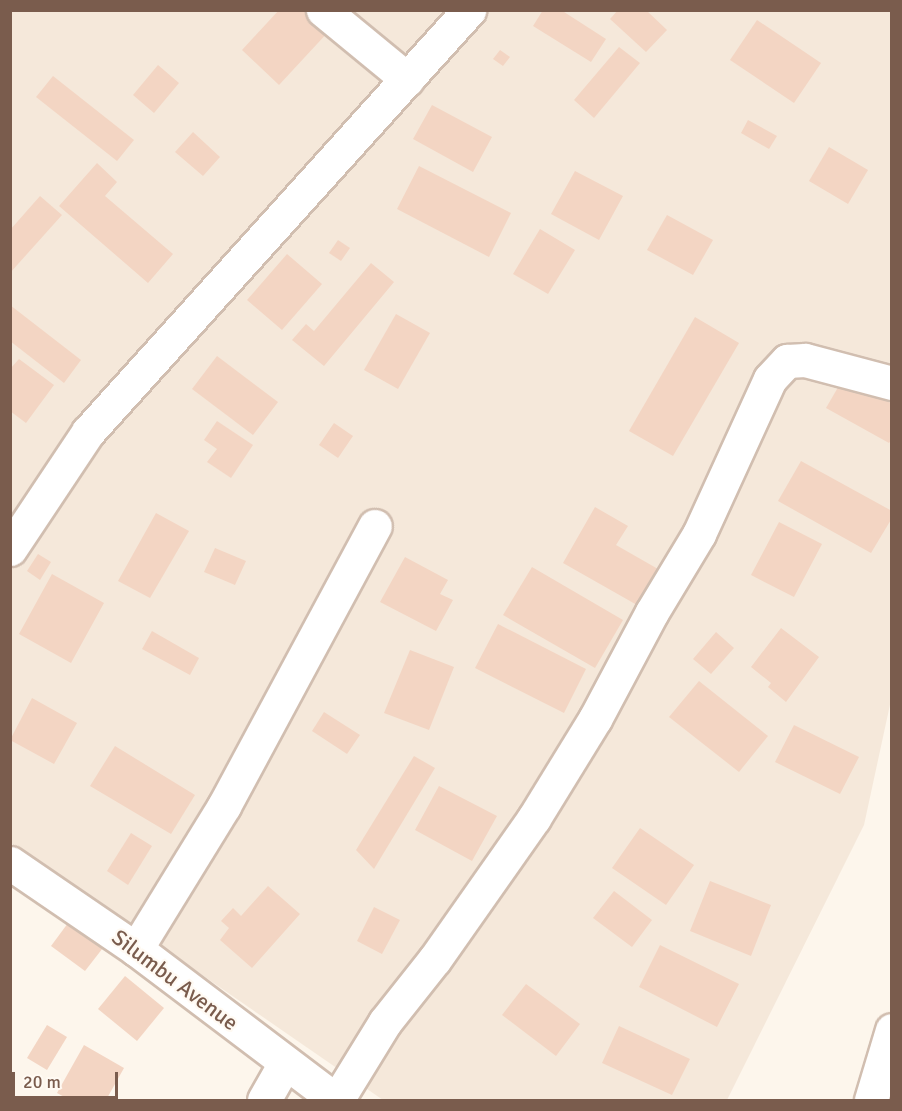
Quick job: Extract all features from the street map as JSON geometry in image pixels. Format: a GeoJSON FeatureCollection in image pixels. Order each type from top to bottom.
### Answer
{"type":"FeatureCollection","features":[{"type":"Feature","properties":{"kind":"street"},"geometry":{"type":"LineString","coordinates":[[322,10],[407,79]]}},
{"type":"Feature","properties":{"kind":"street"},"geometry":{"type":"LineString","coordinates":[[10,549],[88,432],[469,10]]}},
{"type":"Feature","properties":{"kind":"street"},"geometry":{"type":"LineString","coordinates":[[337,1101],[385,1022],[435,958],[534,818],[595,719],[652,612],[699,534],[770,379],[787,361],[806,360],[891,383]]}},
{"type":"Feature","properties":{"kind":"street"},"geometry":{"type":"LineString","coordinates":[[136,948],[224,806],[375,526]]}},
{"type":"Feature","properties":{"kind":"street","name":"Silumbu Avenue"},"geometry":{"type":"LineString","coordinates":[[10,863],[136,948],[285,1064],[337,1101]]}},
{"type":"Feature","properties":{"kind":"street"},"geometry":{"type":"LineString","coordinates":[[871,1101],[891,1030]]}},
{"type":"Feature","properties":{"kind":"street"},"geometry":{"type":"LineString","coordinates":[[264,1101],[285,1064]]}},
{"type":"Feature","properties":{"kind":"shaded area"},"geometry":{"type":"Polygon","coordinates":[[[11,11],[891,11],[891,700],[864,825],[727,1100],[383,1100],[11,843],[11,11]]]}},
{"type":"Feature","properties":{"kind":"building"},"geometry":{"type":"Polygon","coordinates":[[[279,10],[309,10],[330,30],[279,85],[242,50],[279,10]]]}},
{"type":"Feature","properties":{"kind":"building"},"geometry":{"type":"Polygon","coordinates":[[[543,10],[561,10],[606,39],[591,62],[533,26],[543,10]]]}},
{"type":"Feature","properties":{"kind":"building"},"geometry":{"type":"Polygon","coordinates":[[[618,10],[646,10],[667,30],[646,52],[610,19],[618,10]]]}},
{"type":"Feature","properties":{"kind":"building"},"geometry":{"type":"Polygon","coordinates":[[[757,20],[821,63],[794,103],[730,60],[757,20]]]}},
{"type":"Feature","properties":{"kind":"building"},"geometry":{"type":"Polygon","coordinates":[[[619,47],[640,63],[594,118],[574,100],[619,47]]]}},
{"type":"Feature","properties":{"kind":"building"},"geometry":{"type":"Polygon","coordinates":[[[500,50],[510,57],[503,66],[493,59],[500,50]]]}},
{"type":"Feature","properties":{"kind":"building"},"geometry":{"type":"Polygon","coordinates":[[[158,65],[179,83],[154,113],[133,95],[158,65]]]}},
{"type":"Feature","properties":{"kind":"building"},"geometry":{"type":"Polygon","coordinates":[[[53,76],[134,140],[117,161],[36,97],[53,76]]]}},
{"type":"Feature","properties":{"kind":"building"},"geometry":{"type":"Polygon","coordinates":[[[432,105],[492,137],[473,172],[413,139],[432,105]]]}},
{"type":"Feature","properties":{"kind":"building"},"geometry":{"type":"Polygon","coordinates":[[[748,120],[777,136],[769,149],[741,133],[748,120]]]}},
{"type":"Feature","properties":{"kind":"building"},"geometry":{"type":"Polygon","coordinates":[[[193,132],[220,157],[203,176],[175,152],[193,132]]]}},
{"type":"Feature","properties":{"kind":"building"},"geometry":{"type":"Polygon","coordinates":[[[829,147],[868,170],[848,204],[809,181],[829,147]]]}},
{"type":"Feature","properties":{"kind":"building"},"geometry":{"type":"Polygon","coordinates":[[[97,163],[117,182],[105,196],[173,254],[148,283],[59,206],[97,163]]]}},
{"type":"Feature","properties":{"kind":"building"},"geometry":{"type":"Polygon","coordinates":[[[419,166],[511,213],[489,257],[397,209],[419,166]]]}},
{"type":"Feature","properties":{"kind":"building"},"geometry":{"type":"Polygon","coordinates":[[[575,171],[623,196],[599,240],[551,214],[575,171]]]}},
{"type":"Feature","properties":{"kind":"building"},"geometry":{"type":"Polygon","coordinates":[[[40,196],[62,215],[10,273],[10,230],[40,196]]]}},
{"type":"Feature","properties":{"kind":"building"},"geometry":{"type":"Polygon","coordinates":[[[667,215],[713,240],[693,275],[647,250],[667,215]]]}},
{"type":"Feature","properties":{"kind":"building"},"geometry":{"type":"Polygon","coordinates":[[[540,229],[575,250],[548,294],[513,274],[540,229]]]}},
{"type":"Feature","properties":{"kind":"building"},"geometry":{"type":"Polygon","coordinates":[[[338,240],[350,248],[341,261],[329,253],[338,240]]]}},
{"type":"Feature","properties":{"kind":"building"},"geometry":{"type":"Polygon","coordinates":[[[287,254],[322,284],[282,330],[247,300],[287,254]]]}},
{"type":"Feature","properties":{"kind":"building"},"geometry":{"type":"Polygon","coordinates":[[[371,263],[394,282],[324,366],[292,340],[306,324],[314,331],[371,263]]]}},
{"type":"Feature","properties":{"kind":"building"},"geometry":{"type":"Polygon","coordinates":[[[10,305],[81,360],[64,383],[10,341],[10,305]]]}},
{"type":"Feature","properties":{"kind":"building"},"geometry":{"type":"Polygon","coordinates":[[[396,314],[430,333],[398,389],[364,370],[396,314]]]}},
{"type":"Feature","properties":{"kind":"building"},"geometry":{"type":"Polygon","coordinates":[[[695,317],[739,343],[673,456],[629,431],[695,317]]]}},
{"type":"Feature","properties":{"kind":"building"},"geometry":{"type":"Polygon","coordinates":[[[217,356],[278,402],[253,435],[192,389],[217,356]]]}},
{"type":"Feature","properties":{"kind":"building"},"geometry":{"type":"Polygon","coordinates":[[[19,359],[54,385],[26,423],[10,411],[10,369],[19,359]]]}},
{"type":"Feature","properties":{"kind":"building"},"geometry":{"type":"Polygon","coordinates":[[[844,377],[892,404],[892,439],[889,443],[826,408],[844,377]]]}},
{"type":"Feature","properties":{"kind":"building"},"geometry":{"type":"Polygon","coordinates":[[[217,421],[253,445],[231,478],[207,462],[217,449],[204,440],[217,421]]]}},
{"type":"Feature","properties":{"kind":"building"},"geometry":{"type":"Polygon","coordinates":[[[334,423],[353,436],[338,458],[319,445],[334,423]]]}},
{"type":"Feature","properties":{"kind":"building"},"geometry":{"type":"Polygon","coordinates":[[[801,461],[892,511],[892,518],[871,553],[778,501],[801,461]]]}},
{"type":"Feature","properties":{"kind":"building"},"geometry":{"type":"Polygon","coordinates":[[[595,507],[628,526],[616,545],[658,569],[637,605],[563,563],[595,507]]]}},
{"type":"Feature","properties":{"kind":"building"},"geometry":{"type":"Polygon","coordinates":[[[156,513],[189,531],[150,598],[118,581],[156,513]]]}},
{"type":"Feature","properties":{"kind":"building"},"geometry":{"type":"Polygon","coordinates":[[[779,522],[822,544],[794,597],[751,575],[779,522]]]}},
{"type":"Feature","properties":{"kind":"building"},"geometry":{"type":"Polygon","coordinates":[[[215,548],[246,561],[235,585],[204,572],[215,548]]]}},
{"type":"Feature","properties":{"kind":"building"},"geometry":{"type":"Polygon","coordinates":[[[38,554],[51,562],[40,580],[27,571],[38,554]]]}},
{"type":"Feature","properties":{"kind":"building"},"geometry":{"type":"Polygon","coordinates":[[[405,557],[448,580],[440,594],[453,600],[436,631],[380,602],[405,557]]]}},
{"type":"Feature","properties":{"kind":"building"},"geometry":{"type":"Polygon","coordinates":[[[532,567],[623,620],[595,668],[503,615],[532,567]]]}},
{"type":"Feature","properties":{"kind":"building"},"geometry":{"type":"Polygon","coordinates":[[[52,574],[104,603],[71,663],[19,634],[52,574]]]}},
{"type":"Feature","properties":{"kind":"building"},"geometry":{"type":"Polygon","coordinates":[[[498,624],[586,669],[564,713],[475,668],[498,624]]]}},
{"type":"Feature","properties":{"kind":"building"},"geometry":{"type":"Polygon","coordinates":[[[781,628],[819,657],[786,702],[768,687],[771,683],[751,667],[781,628]]]}},
{"type":"Feature","properties":{"kind":"building"},"geometry":{"type":"Polygon","coordinates":[[[152,631],[199,658],[190,675],[142,649],[152,631]]]}},
{"type":"Feature","properties":{"kind":"building"},"geometry":{"type":"Polygon","coordinates":[[[716,632],[734,648],[711,674],[693,659],[716,632]]]}},
{"type":"Feature","properties":{"kind":"building"},"geometry":{"type":"Polygon","coordinates":[[[410,650],[454,667],[429,730],[384,713],[410,650]]]}},
{"type":"Feature","properties":{"kind":"building"},"geometry":{"type":"Polygon","coordinates":[[[699,681],[768,736],[739,772],[669,717],[699,681]]]}},
{"type":"Feature","properties":{"kind":"building"},"geometry":{"type":"Polygon","coordinates":[[[32,698],[77,723],[54,764],[10,740],[32,698]]]}},
{"type":"Feature","properties":{"kind":"building"},"geometry":{"type":"Polygon","coordinates":[[[324,712],[360,735],[347,754],[312,731],[324,712]]]}},
{"type":"Feature","properties":{"kind":"building"},"geometry":{"type":"Polygon","coordinates":[[[794,725],[859,757],[840,794],[775,762],[794,725]]]}},
{"type":"Feature","properties":{"kind":"building"},"geometry":{"type":"Polygon","coordinates":[[[115,746],[195,795],[171,834],[90,786],[115,746]]]}},
{"type":"Feature","properties":{"kind":"building"},"geometry":{"type":"Polygon","coordinates":[[[414,756],[435,768],[374,869],[356,850],[414,756]]]}},
{"type":"Feature","properties":{"kind":"building"},"geometry":{"type":"Polygon","coordinates":[[[439,786],[497,816],[472,861],[415,830],[439,786]]]}},
{"type":"Feature","properties":{"kind":"building"},"geometry":{"type":"Polygon","coordinates":[[[640,828],[694,865],[666,905],[612,868],[640,828]]]}},
{"type":"Feature","properties":{"kind":"building"},"geometry":{"type":"Polygon","coordinates":[[[131,833],[152,846],[128,885],[107,871],[131,833]]]}},
{"type":"Feature","properties":{"kind":"building"},"geometry":{"type":"Polygon","coordinates":[[[710,881],[771,905],[751,956],[690,931],[710,881]]]}},
{"type":"Feature","properties":{"kind":"building"},"geometry":{"type":"Polygon","coordinates":[[[268,886],[300,914],[252,968],[220,940],[229,928],[221,921],[233,908],[241,916],[268,886]]]}},
{"type":"Feature","properties":{"kind":"building"},"geometry":{"type":"Polygon","coordinates":[[[614,891],[652,920],[632,947],[593,918],[614,891]]]}},
{"type":"Feature","properties":{"kind":"building"},"geometry":{"type":"Polygon","coordinates":[[[374,907],[400,920],[382,954],[357,941],[374,907]]]}},
{"type":"Feature","properties":{"kind":"building"},"geometry":{"type":"Polygon","coordinates":[[[71,919],[106,944],[85,971],[51,946],[71,919]]]}},
{"type":"Feature","properties":{"kind":"building"},"geometry":{"type":"Polygon","coordinates":[[[660,945],[739,984],[717,1027],[639,987],[660,945]]]}},
{"type":"Feature","properties":{"kind":"building"},"geometry":{"type":"Polygon","coordinates":[[[125,976],[164,1008],[137,1041],[98,1009],[125,976]]]}},
{"type":"Feature","properties":{"kind":"building"},"geometry":{"type":"Polygon","coordinates":[[[526,984],[580,1024],[556,1056],[502,1015],[526,984]]]}},
{"type":"Feature","properties":{"kind":"building"},"geometry":{"type":"Polygon","coordinates":[[[47,1025],[67,1037],[47,1070],[27,1058],[47,1025]]]}},
{"type":"Feature","properties":{"kind":"building"},"geometry":{"type":"Polygon","coordinates":[[[619,1026],[690,1059],[672,1095],[602,1063],[619,1026]]]}},
{"type":"Feature","properties":{"kind":"building"},"geometry":{"type":"Polygon","coordinates":[[[84,1045],[124,1068],[106,1100],[70,1100],[57,1093],[84,1045]]]}}]}
